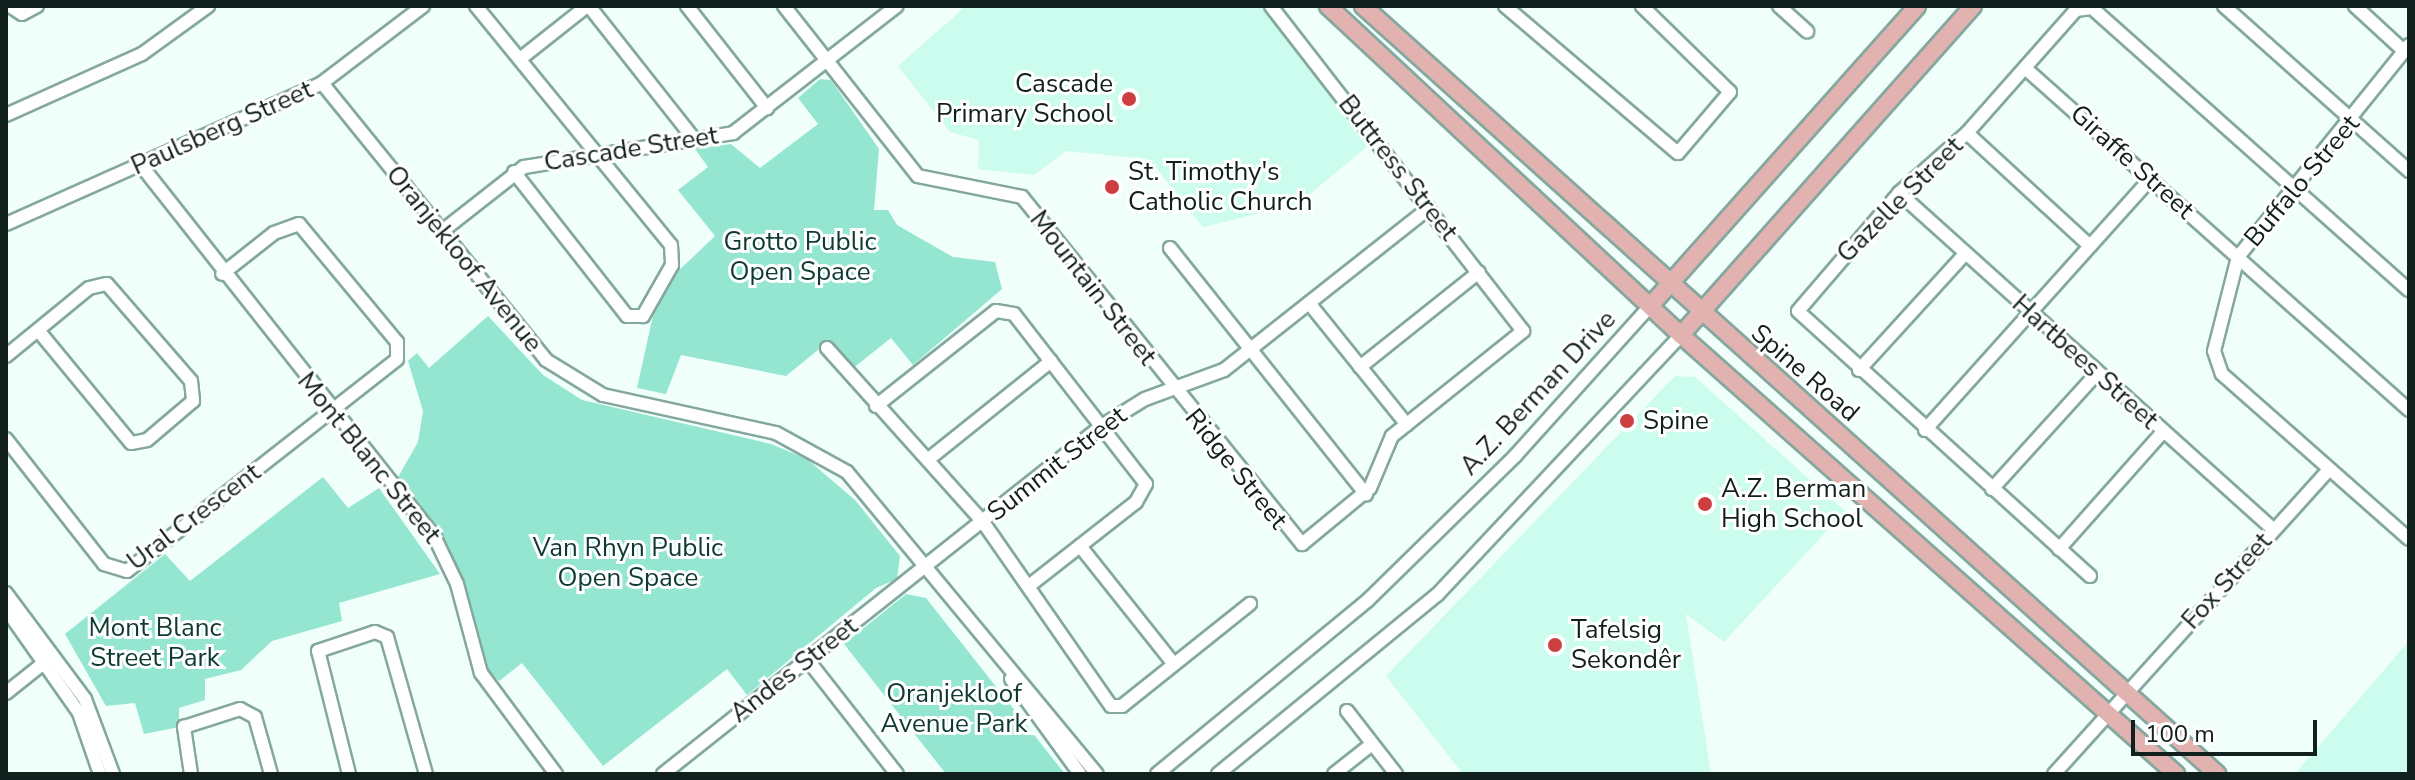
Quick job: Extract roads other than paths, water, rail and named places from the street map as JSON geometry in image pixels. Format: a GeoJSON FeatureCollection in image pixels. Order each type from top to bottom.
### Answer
{"type":"FeatureCollection","features":[{"type":"Feature","properties":{"kind":"main road","name":"Spine Road"},"geometry":{"type":"LineString","coordinates":[[1328,6],[1681,335],[2176,774]]}},
{"type":"Feature","properties":{"kind":"main road","name":"Spine Road"},"geometry":{"type":"LineString","coordinates":[[1363,6],[1668,286],[2217,774]]}},
{"type":"Feature","properties":{"kind":"main road","name":"A.Z. Berman Drive"},"geometry":{"type":"LineString","coordinates":[[1651,305],[1917,6]]}},
{"type":"Feature","properties":{"kind":"main road"},"geometry":{"type":"LineString","coordinates":[[1681,335],[1973,6]]}},
{"type":"Feature","properties":{"kind":"street"},"geometry":{"type":"LineString","coordinates":[[10,6],[22,14],[37,6]]}},
{"type":"Feature","properties":{"kind":"street"},"geometry":{"type":"LineString","coordinates":[[6,115],[142,54],[208,6]]}},
{"type":"Feature","properties":{"kind":"street","name":"Paulsberg Street"},"geometry":{"type":"LineString","coordinates":[[6,224],[322,83],[423,6]]}},
{"type":"Feature","properties":{"kind":"street"},"geometry":{"type":"LineString","coordinates":[[476,6],[674,250],[640,318],[627,316],[514,172]]}},
{"type":"Feature","properties":{"kind":"street"},"geometry":{"type":"LineString","coordinates":[[520,59],[588,6],[695,140]]}},
{"type":"Feature","properties":{"kind":"street"},"geometry":{"type":"LineString","coordinates":[[687,6],[767,108]]}},
{"type":"Feature","properties":{"kind":"street","name":"Mountain Street"},"geometry":{"type":"LineString","coordinates":[[784,6],[922,180],[1022,197],[1173,389]]}},
{"type":"Feature","properties":{"kind":"street","name":"Cascade Street"},"geometry":{"type":"LineString","coordinates":[[441,232],[514,172],[733,133],[897,6]]}},
{"type":"Feature","properties":{"kind":"street","name":"Buttress Street"},"geometry":{"type":"LineString","coordinates":[[1271,6],[1523,331],[1407,425]]}},
{"type":"Feature","properties":{"kind":"street"},"geometry":{"type":"LineString","coordinates":[[1505,6],[1678,153],[1730,92],[1642,6]]}},
{"type":"Feature","properties":{"kind":"street"},"geometry":{"type":"LineString","coordinates":[[1779,6],[1807,31]]}},
{"type":"Feature","properties":{"kind":"street"},"geometry":{"type":"LineString","coordinates":[[2224,6],[2409,171]]}},
{"type":"Feature","properties":{"kind":"street"},"geometry":{"type":"LineString","coordinates":[[2355,6],[2406,48]]}},
{"type":"Feature","properties":{"kind":"street","name":"Gazelle Street"},"geometry":{"type":"LineString","coordinates":[[2090,576],[1925,430],[1798,311],[1899,193],[1967,133],[2076,10],[2092,8],[2409,290]]}},
{"type":"Feature","properties":{"kind":"street","name":"Buffalo Street"},"geometry":{"type":"LineString","coordinates":[[2406,48],[2354,122],[2238,257],[2215,342],[2217,367],[2409,539]]}},
{"type":"Feature","properties":{"kind":"street","name":"Giraffe Street"},"geometry":{"type":"LineString","coordinates":[[2025,68],[2409,410]]}},
{"type":"Feature","properties":{"kind":"street","name":"Oranjekloof Avenue"},"geometry":{"type":"LineString","coordinates":[[322,83],[528,342],[565,375],[627,402],[776,433],[813,448],[857,482],[1004,666],[1097,774]]}},
{"type":"Feature","properties":{"kind":"street"},"geometry":{"type":"LineString","coordinates":[[1967,133],[2090,246]]}},
{"type":"Feature","properties":{"kind":"street","name":"Mont Blanc Street"},"geometry":{"type":"LineString","coordinates":[[140,164],[222,274],[446,556],[481,673],[556,774]]}},
{"type":"Feature","properties":{"kind":"street"},"geometry":{"type":"LineString","coordinates":[[1925,430],[2150,179]]}},
{"type":"Feature","properties":{"kind":"street","name":"Hartbees Street"},"geometry":{"type":"LineString","coordinates":[[1899,193],[1964,255],[2273,529]]}},
{"type":"Feature","properties":{"kind":"street","name":"Summit Street"},"geometry":{"type":"LineString","coordinates":[[926,567],[1103,425],[1173,389],[1224,370],[1429,208]]}},
{"type":"Feature","properties":{"kind":"street"},"geometry":{"type":"LineString","coordinates":[[222,274],[286,225],[299,224],[313,235],[400,352],[331,412]]}},
{"type":"Feature","properties":{"kind":"street"},"geometry":{"type":"LineString","coordinates":[[1170,248],[1366,494],[1386,443],[1407,425],[1309,303]]}},
{"type":"Feature","properties":{"kind":"street"},"geometry":{"type":"LineString","coordinates":[[1859,370],[1964,255]]}},
{"type":"Feature","properties":{"kind":"street"},"geometry":{"type":"LineString","coordinates":[[1360,367],[1479,272]]}},
{"type":"Feature","properties":{"kind":"street"},"geometry":{"type":"LineString","coordinates":[[6,356],[93,285],[111,286],[191,381],[193,401],[147,440],[127,441],[38,330]]}},
{"type":"Feature","properties":{"kind":"street","name":"A.Z. Berman Drive"},"geometry":{"type":"LineString","coordinates":[[1157,774],[1379,590],[1515,456],[1651,305]]}},
{"type":"Feature","properties":{"kind":"street"},"geometry":{"type":"LineString","coordinates":[[876,406],[1000,310],[1014,314],[1103,425],[1145,491],[1030,585]]}},
{"type":"Feature","properties":{"kind":"street"},"geometry":{"type":"LineString","coordinates":[[1218,774],[1437,595],[1681,335]]}},
{"type":"Feature","properties":{"kind":"street"},"geometry":{"type":"LineString","coordinates":[[827,348],[876,406],[930,458],[983,522],[1030,585],[1111,706],[1122,706],[1250,604]]}},
{"type":"Feature","properties":{"kind":"street"},"geometry":{"type":"LineString","coordinates":[[930,458],[1051,361]]}},
{"type":"Feature","properties":{"kind":"street"},"geometry":{"type":"LineString","coordinates":[[1992,489],[2097,373]]}},
{"type":"Feature","properties":{"kind":"street","name":"Ridge Street"},"geometry":{"type":"LineString","coordinates":[[1173,389],[1302,544],[1366,494]]}},
{"type":"Feature","properties":{"kind":"street","name":"Ural Crescent"},"geometry":{"type":"LineString","coordinates":[[6,439],[104,564],[122,572],[331,412]]}},
{"type":"Feature","properties":{"kind":"street"},"geometry":{"type":"LineString","coordinates":[[2059,549],[2163,432]]}},
{"type":"Feature","properties":{"kind":"street","name":"Fox Street"},"geometry":{"type":"LineString","coordinates":[[2054,774],[2329,470]]}},
{"type":"Feature","properties":{"kind":"street"},"geometry":{"type":"LineString","coordinates":[[1080,546],[1174,664]]}},
{"type":"Feature","properties":{"kind":"street","name":"Andes Street"},"geometry":{"type":"LineString","coordinates":[[663,774],[926,567]]}},
{"type":"Feature","properties":{"kind":"street"},"geometry":{"type":"LineString","coordinates":[[6,593],[91,711],[113,774]]}},
{"type":"Feature","properties":{"kind":"street"},"geometry":{"type":"LineString","coordinates":[[6,609],[50,658],[79,713],[100,774]]}},
{"type":"Feature","properties":{"kind":"street"},"geometry":{"type":"LineString","coordinates":[[349,774],[318,651],[375,632],[387,637],[426,774]]}},
{"type":"Feature","properties":{"kind":"street"},"geometry":{"type":"LineString","coordinates":[[6,693],[50,658]]}},
{"type":"Feature","properties":{"kind":"street"},"geometry":{"type":"LineString","coordinates":[[807,659],[897,774]]}},
{"type":"Feature","properties":{"kind":"street","name":"Oranjekloof Avenue"},"geometry":{"type":"LineString","coordinates":[[1004,666],[1080,774]]}},
{"type":"Feature","properties":{"kind":"street"},"geometry":{"type":"LineString","coordinates":[[191,774],[184,727],[240,709],[255,717],[271,774]]}},
{"type":"Feature","properties":{"kind":"street"},"geometry":{"type":"LineString","coordinates":[[1347,711],[1396,774]]}},
{"type":"Feature","properties":{"kind":"street"},"geometry":{"type":"LineString","coordinates":[[1334,774],[1372,744]]}},
{"type":"Feature","properties":{"kind":"place","name":"Cascade Primary School"},"geometry":{"type":"Point","coordinates":[1129,99]}},
{"type":"Feature","properties":{"kind":"place","name":"St. Timothy's Catholic Church"},"geometry":{"type":"Point","coordinates":[1112,187]}},
{"type":"Feature","properties":{"kind":"place","name":"Spine"},"geometry":{"type":"Point","coordinates":[1627,421]}},
{"type":"Feature","properties":{"kind":"place","name":"A.Z. Berman High School"},"geometry":{"type":"Point","coordinates":[1705,504]}},
{"type":"Feature","properties":{"kind":"place","name":"Tafelsig Sekondêr"},"geometry":{"type":"Point","coordinates":[1555,645]}},
{"type":"Feature","properties":{"kind":"park label","name":"Grotto Public Open Space"},"geometry":{"type":"Point","coordinates":[800,257]}},
{"type":"Feature","properties":{"kind":"park label","name":"Van Rhyn Public Open Space"},"geometry":{"type":"Point","coordinates":[628,563]}},
{"type":"Feature","properties":{"kind":"park label","name":"Mont Blanc Street Park"},"geometry":{"type":"Point","coordinates":[155,643]}},
{"type":"Feature","properties":{"kind":"park label","name":"Oranjekloof Avenue Park"},"geometry":{"type":"Point","coordinates":[954,709]}}]}
